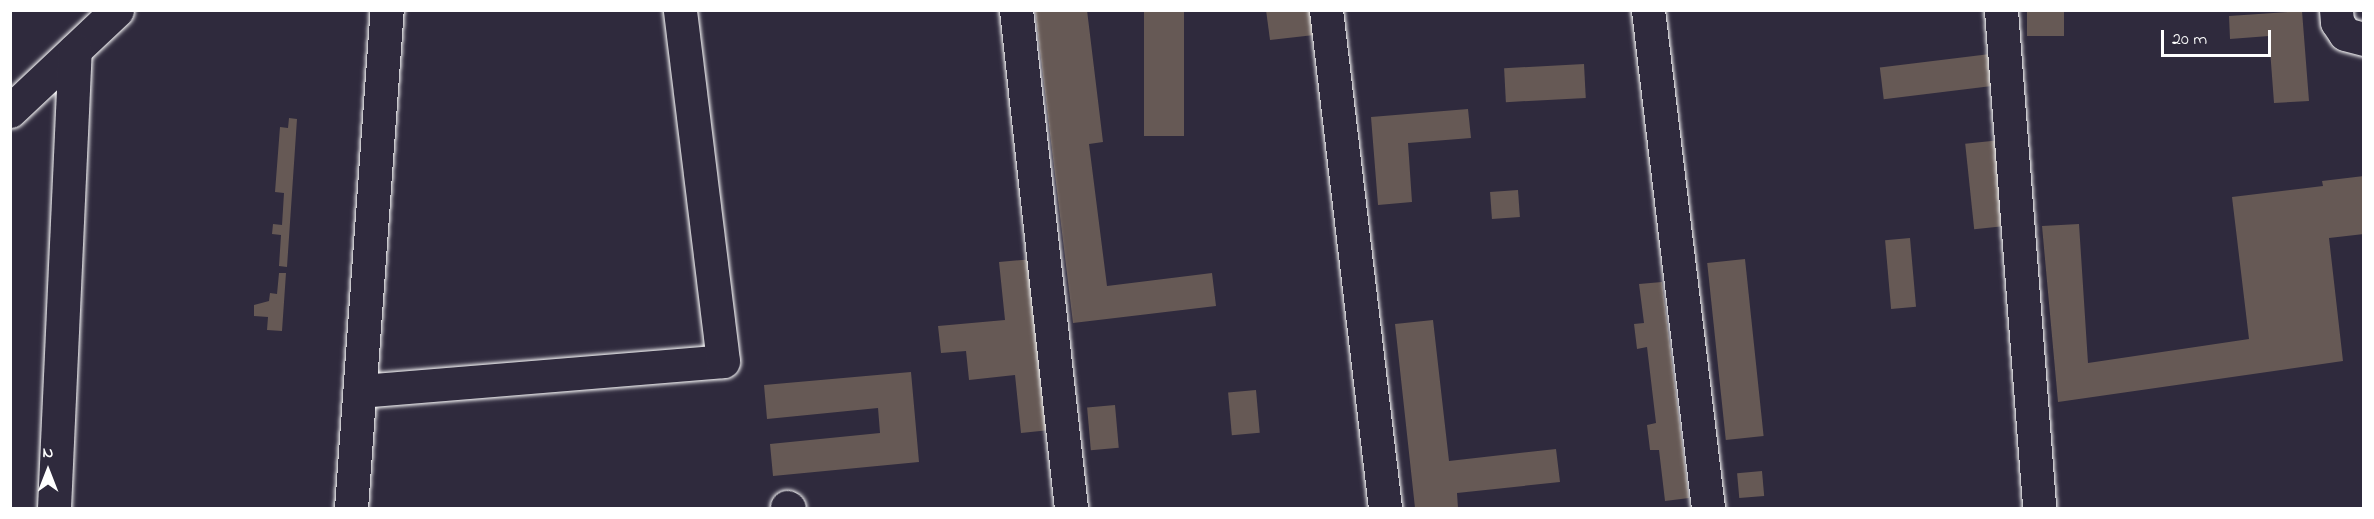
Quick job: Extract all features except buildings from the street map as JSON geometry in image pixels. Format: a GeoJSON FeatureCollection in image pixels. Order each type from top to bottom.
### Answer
{"type":"FeatureCollection","features":[{"type":"Feature","properties":{"kind":"street"},"geometry":{"type":"LineString","coordinates":[[10,111],[117,10]]}},
{"type":"Feature","properties":{"kind":"street"},"geometry":{"type":"LineString","coordinates":[[351,508],[387,10]]}},
{"type":"Feature","properties":{"kind":"street"},"geometry":{"type":"LineString","coordinates":[[360,391],[723,362],[680,10]]}},
{"type":"Feature","properties":{"kind":"street"},"geometry":{"type":"LineString","coordinates":[[1016,10],[1071,508]]}},
{"type":"Feature","properties":{"kind":"street"},"geometry":{"type":"LineString","coordinates":[[1326,10],[1385,508]]}},
{"type":"Feature","properties":{"kind":"street"},"geometry":{"type":"LineString","coordinates":[[1648,10],[1708,508]]}},
{"type":"Feature","properties":{"kind":"street"},"geometry":{"type":"LineString","coordinates":[[2001,10],[2039,508]]}},
{"type":"Feature","properties":{"kind":"street"},"geometry":{"type":"LineString","coordinates":[[2336,10],[2337,22],[2345,34],[2364,39]]}},
{"type":"Feature","properties":{"kind":"street"},"geometry":{"type":"LineString","coordinates":[[54,508],[75,50]]}}]}
